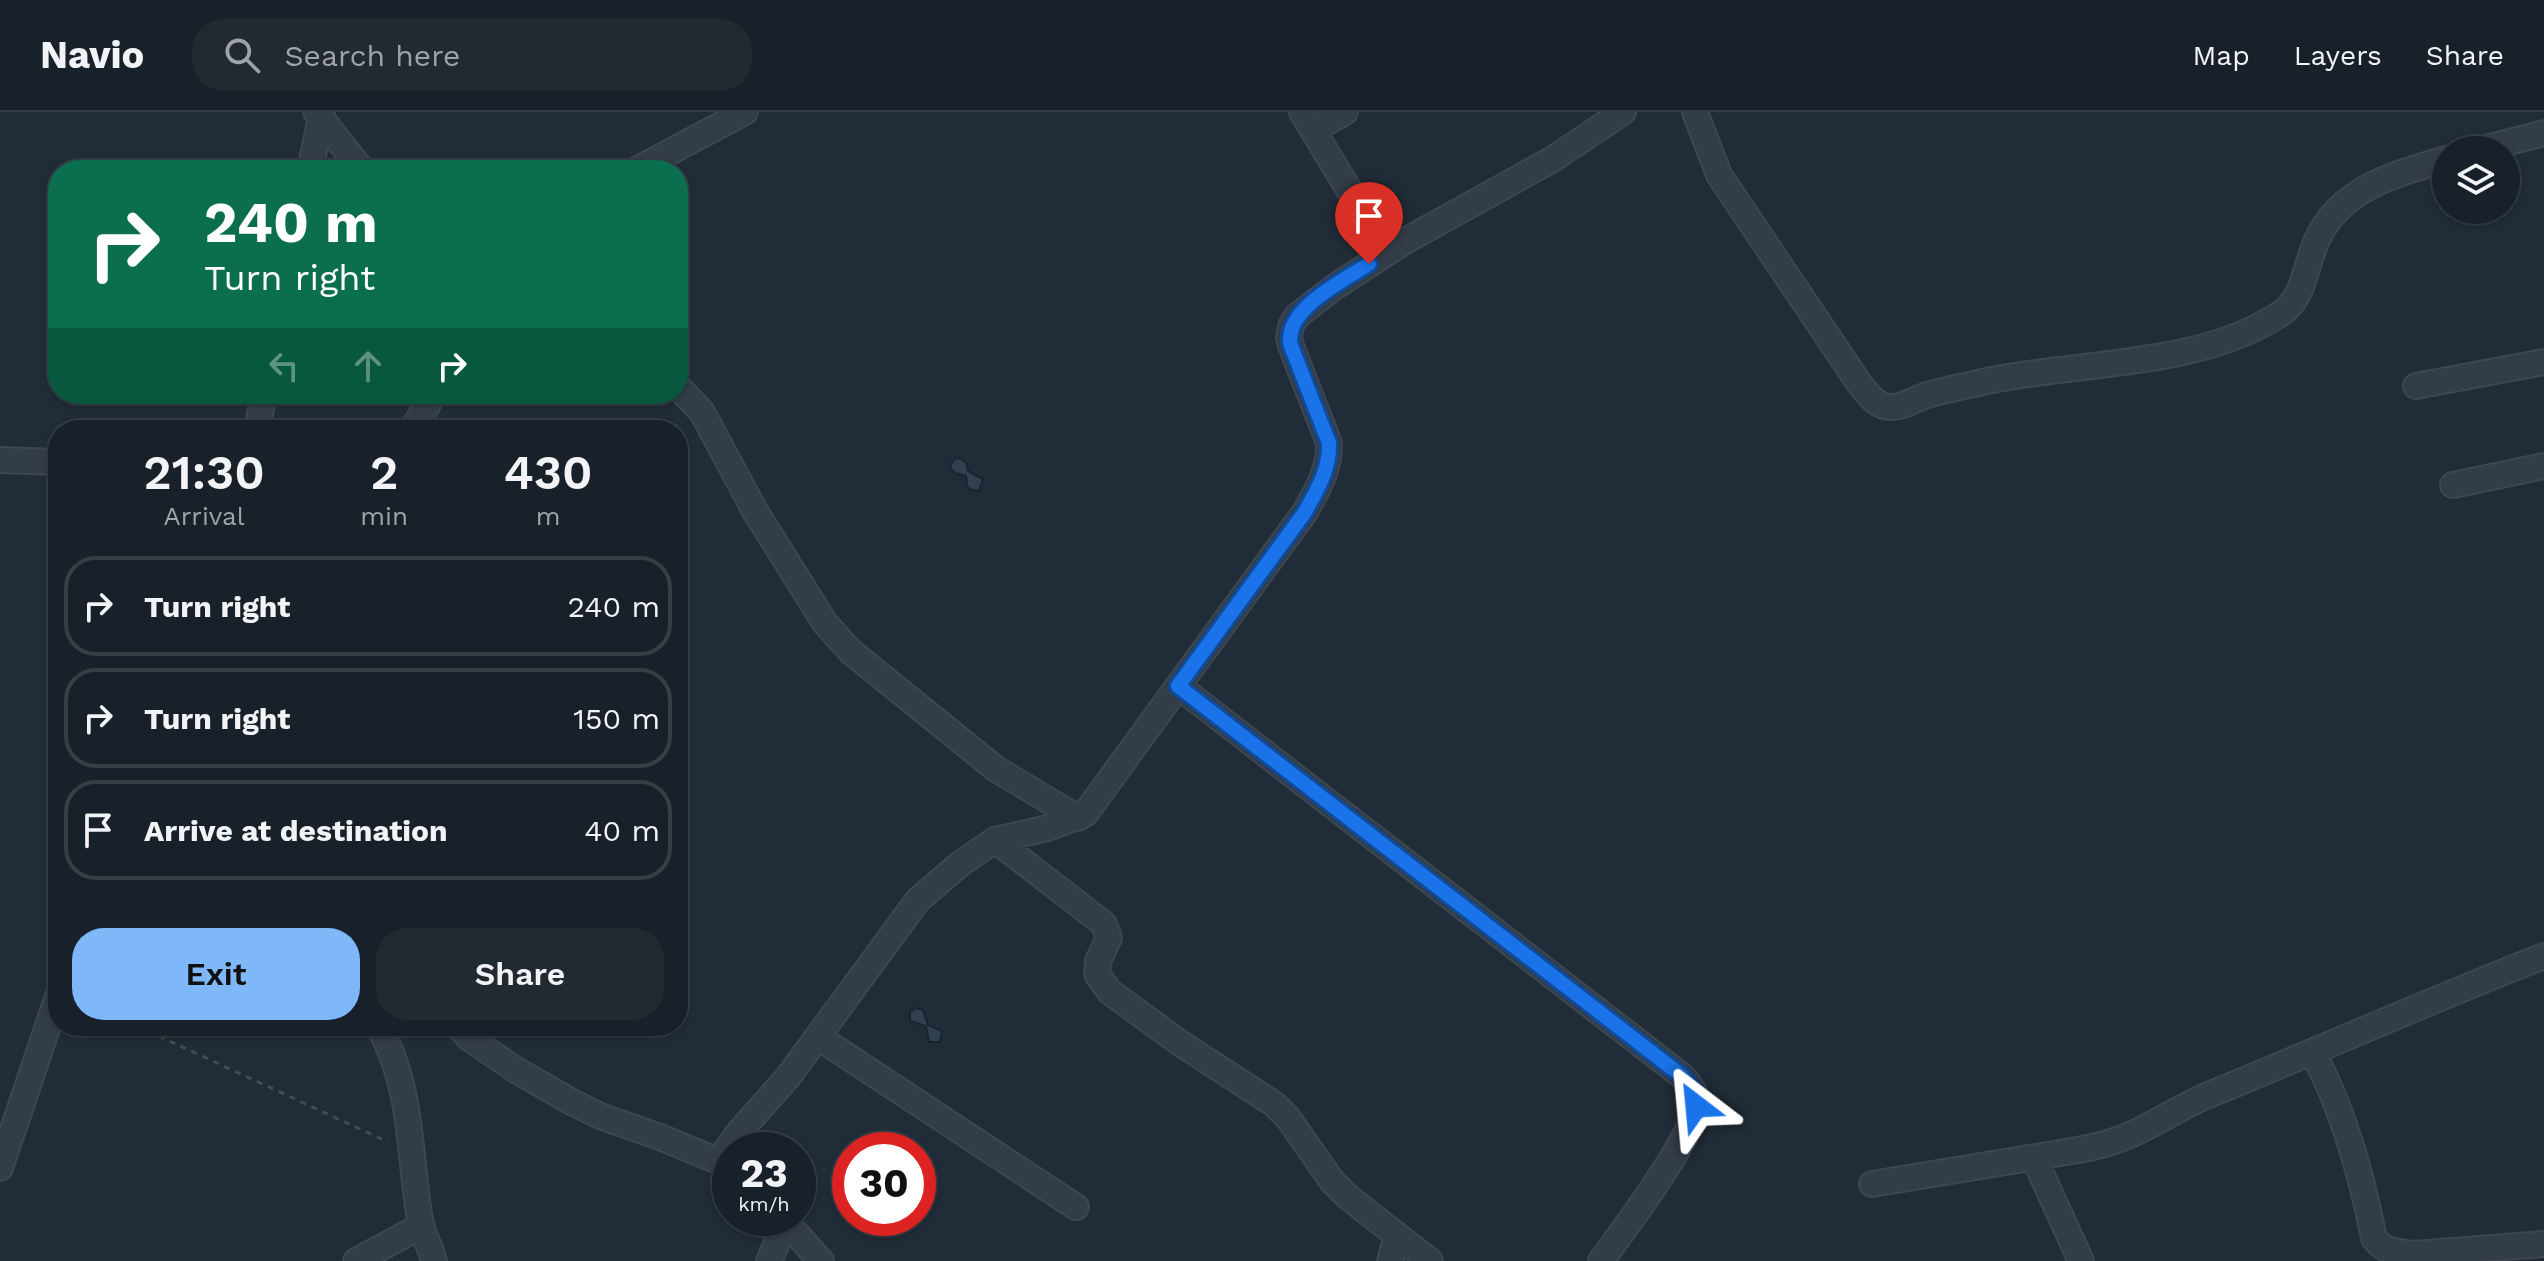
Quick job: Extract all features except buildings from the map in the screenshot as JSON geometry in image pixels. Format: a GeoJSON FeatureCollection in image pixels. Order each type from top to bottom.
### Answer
{"type":"FeatureCollection","features":[{"type":"Feature","properties":{"kind":"street"},"geometry":{"type":"LineString","coordinates":[[655,160],[745,112]]}},
{"type":"Feature","properties":{"kind":"street"},"geometry":{"type":"LineString","coordinates":[[1345,112],[1308,121],[1387,253]]}},
{"type":"Feature","properties":{"kind":"street"},"geometry":{"type":"LineString","coordinates":[[740,1132],[788,1077],[918,900],[960,864],[995,840],[1078,818],[1092,807],[1305,512],[1325,471],[1329,443],[1291,346],[1291,326],[1297,316],[1387,253],[1553,159],[1623,112]]}},
{"type":"Feature","properties":{"kind":"street"},"geometry":{"type":"LineString","coordinates":[[1695,112],[1719,175],[1859,383],[1869,396],[1889,407],[1997,379],[2193,349],[2255,328],[2292,306],[2317,239],[2331,215],[2383,178],[2432,163]]}},
{"type":"Feature","properties":{"kind":"street"},"geometry":{"type":"LineString","coordinates":[[312,160],[320,113]]}},
{"type":"Feature","properties":{"kind":"street"},"geometry":{"type":"LineString","coordinates":[[320,113],[355,160]]}},
{"type":"Feature","properties":{"kind":"street"},"geometry":{"type":"LineString","coordinates":[[2520,139],[2544,133]]}},
{"type":"Feature","properties":{"kind":"street"},"geometry":{"type":"LineString","coordinates":[[2416,386],[2544,362]]}},
{"type":"Feature","properties":{"kind":"street"},"geometry":{"type":"LineString","coordinates":[[688,397],[702,412],[755,511],[797,573],[825,623],[850,651],[996,769],[1078,818]]}},
{"type":"Feature","properties":{"kind":"street"},"geometry":{"type":"LineString","coordinates":[[0,460],[48,462]]}},
{"type":"Feature","properties":{"kind":"street"},"geometry":{"type":"LineString","coordinates":[[2453,485],[2544,466]]}},
{"type":"Feature","properties":{"kind":"street"},"geometry":{"type":"LineString","coordinates":[[1178,686],[1682,1076],[1692,1088],[1696,1097],[1694,1117],[1646,1200],[1601,1261]]}},
{"type":"Feature","properties":{"kind":"street"},"geometry":{"type":"LineString","coordinates":[[995,840],[1107,927],[1109,938],[1098,961],[1097,974],[1110,992],[1180,1043],[1274,1104],[1288,1118],[1332,1181],[1430,1261]]}},
{"type":"Feature","properties":{"kind":"street"},"geometry":{"type":"LineString","coordinates":[[1872,1184],[2096,1147],[2127,1137],[2180,1107],[2446,994],[2544,956]]}},
{"type":"Feature","properties":{"kind":"street"},"geometry":{"type":"LineString","coordinates":[[2,1157],[48,1025]]}},
{"type":"Feature","properties":{"kind":"street"},"geometry":{"type":"LineString","coordinates":[[384,1036],[399,1068],[405,1092],[421,1226],[434,1261]]}},
{"type":"Feature","properties":{"kind":"street"},"geometry":{"type":"LineString","coordinates":[[467,1036],[516,1070],[580,1106],[712,1161]]}},
{"type":"Feature","properties":{"kind":"street"},"geometry":{"type":"LineString","coordinates":[[818,1037],[1076,1207]]}},
{"type":"Feature","properties":{"kind":"street"},"geometry":{"type":"LineString","coordinates":[[2313,1053],[2330,1085],[2359,1171],[2374,1238],[2379,1245],[2394,1252],[2414,1254],[2544,1244]]}},
{"type":"Feature","properties":{"kind":"street"},"geometry":{"type":"LineString","coordinates":[[2034,1158],[2081,1261]]}},
{"type":"Feature","properties":{"kind":"street"},"geometry":{"type":"LineString","coordinates":[[356,1261],[421,1226]]}},
{"type":"Feature","properties":{"kind":"street"},"geometry":{"type":"LineString","coordinates":[[1390,1261],[1397,1235]]}},
{"type":"Feature","properties":{"kind":"street"},"geometry":{"type":"LineString","coordinates":[[769,1261],[778,1236]]}},
{"type":"Feature","properties":{"kind":"street"},"geometry":{"type":"LineString","coordinates":[[798,1236],[821,1261]]}},
{"type":"Feature","properties":{"kind":"path"},"geometry":{"type":"LineString","coordinates":[[159,1036],[413,1153]]}},
{"type":"Feature","properties":{"kind":"route"},"geometry":{"type":"LineString","coordinates":[[1369,264],[1309,305],[1291,326],[1291,346],[1329,443],[1329,455],[1318,488],[1305,512],[1178,686],[1682,1076],[1692,1088],[1696,1106]]}}]}
